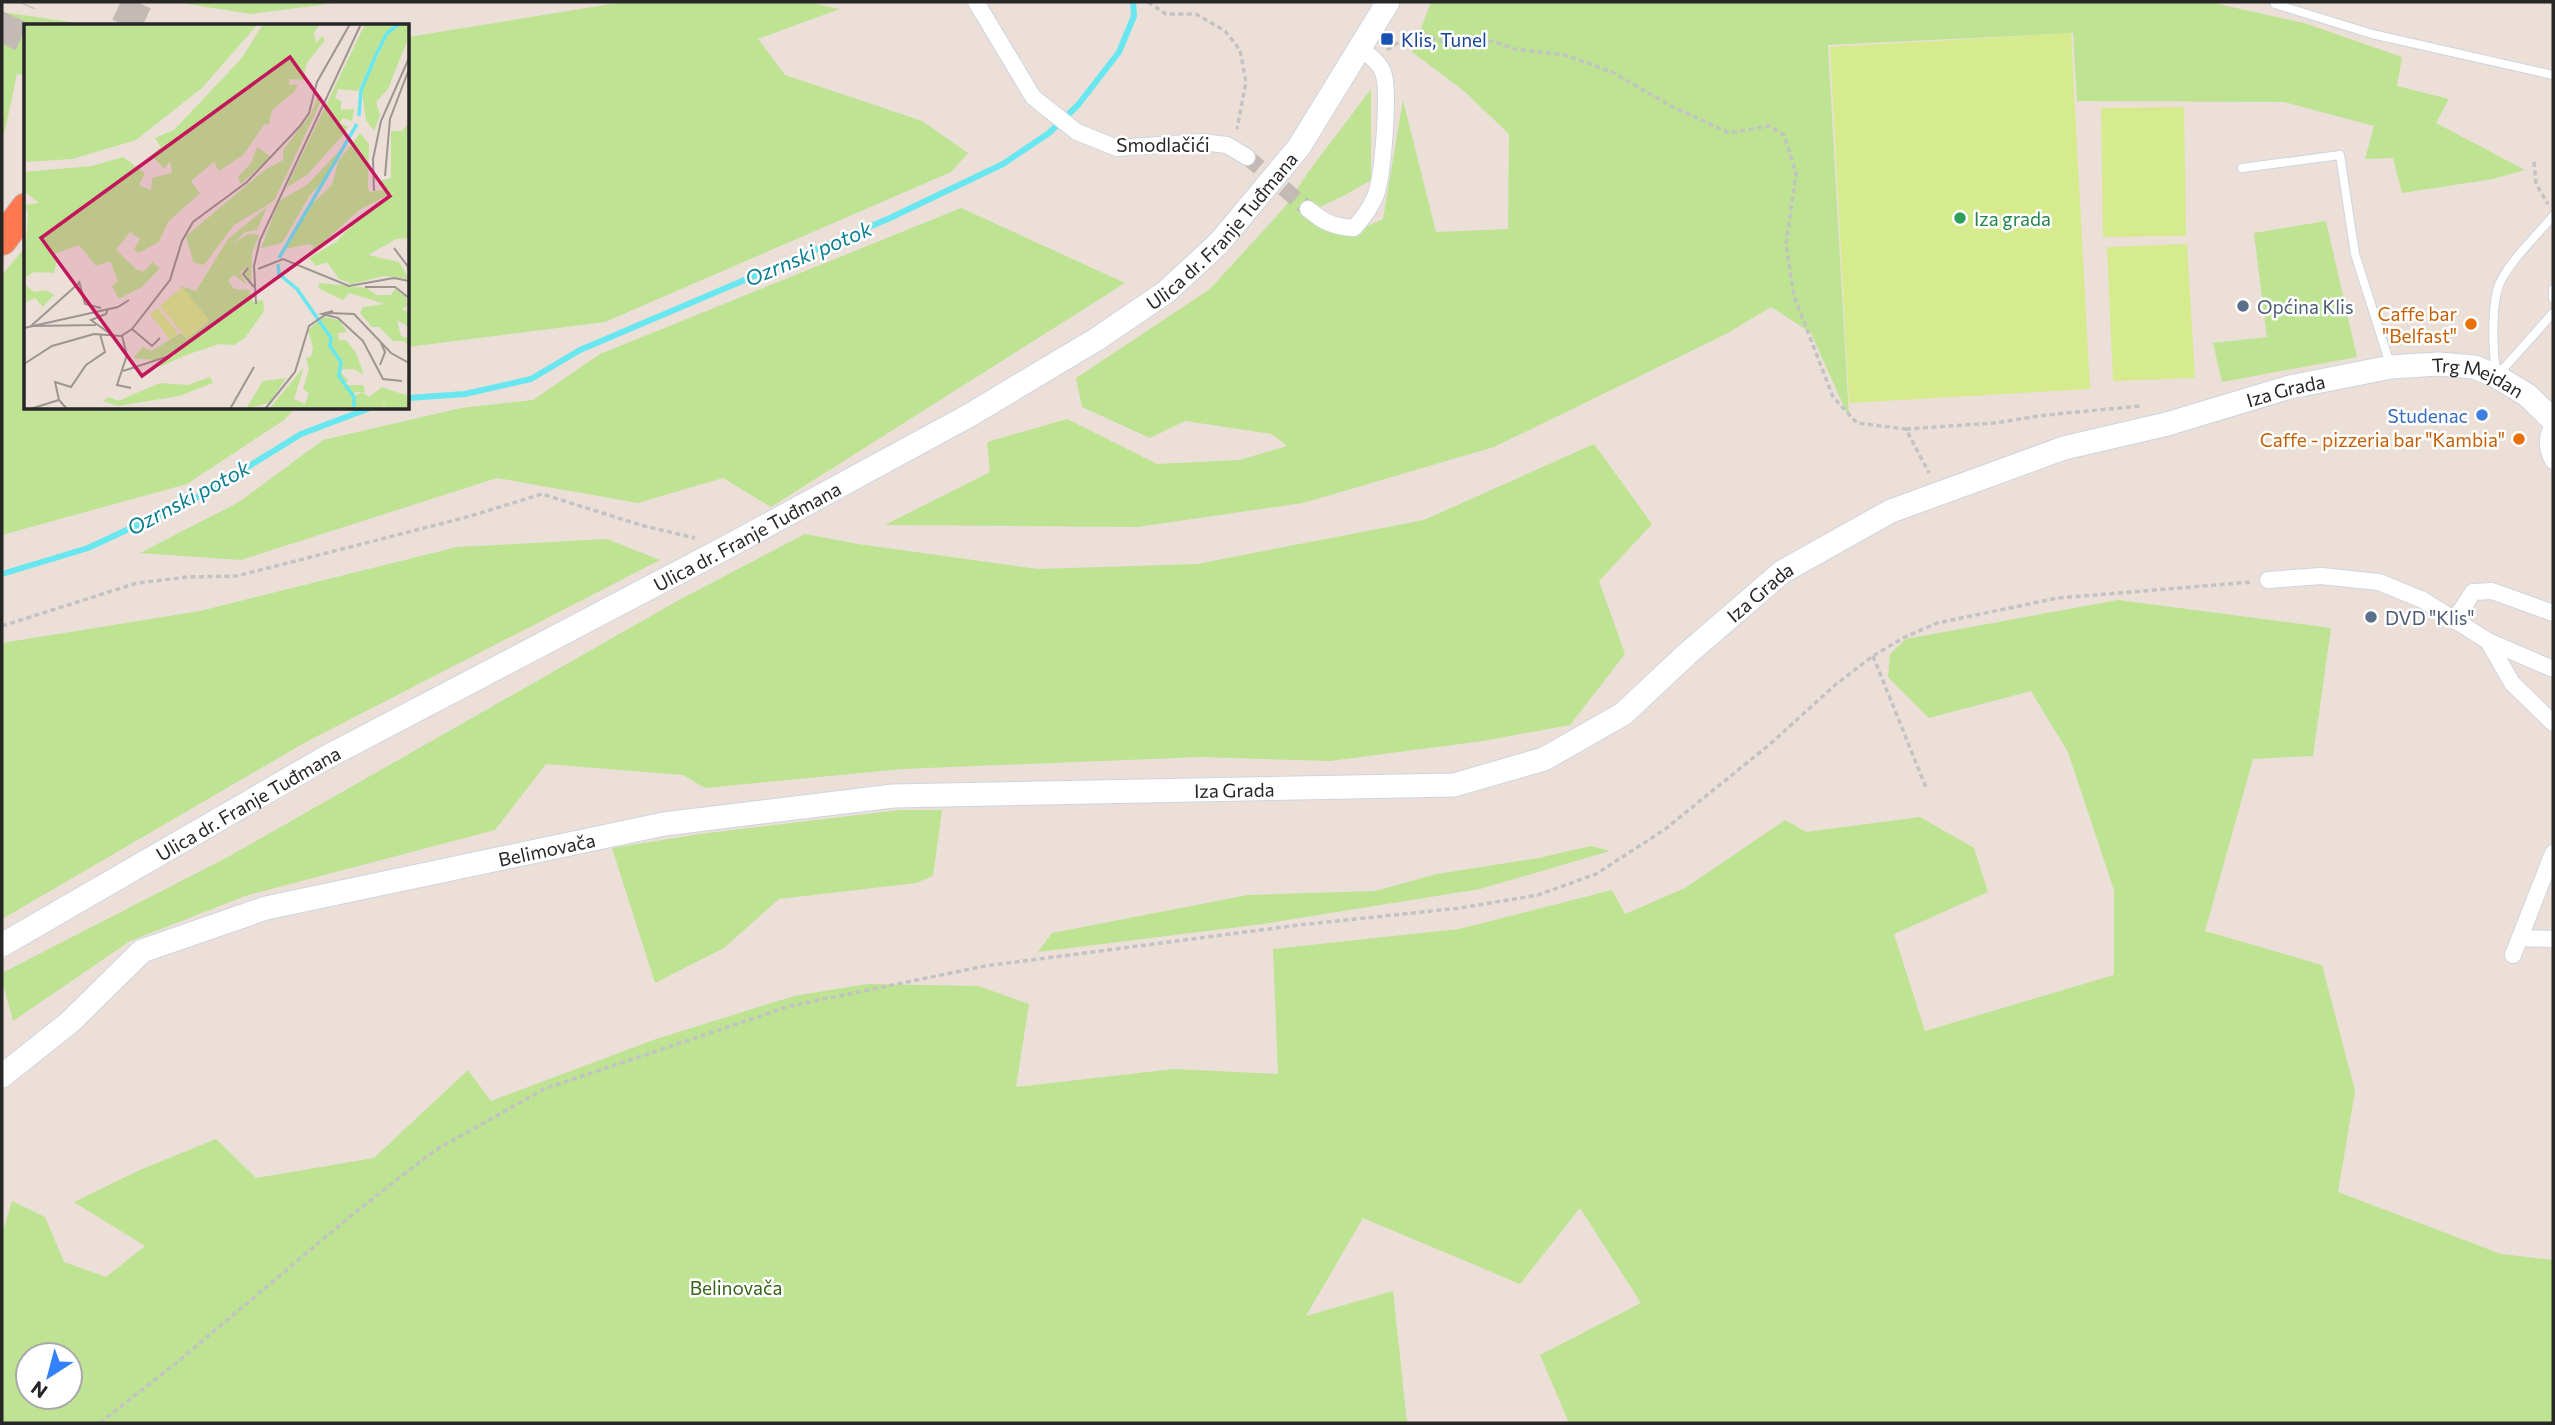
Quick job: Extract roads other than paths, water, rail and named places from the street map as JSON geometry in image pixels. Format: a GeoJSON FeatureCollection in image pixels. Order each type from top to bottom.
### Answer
{"type":"FeatureCollection","features":[{"type":"Feature","properties":{"kind":"highway"},"geometry":{"type":"LineString","coordinates":[[2,240],[24,212]]}},
{"type":"Feature","properties":{"kind":"street","name":"Smodlačići"},"geometry":{"type":"LineString","coordinates":[[976,2],[1033,97],[1077,132],[1117,148],[1202,142],[1227,145],[1247,157]]}},
{"type":"Feature","properties":{"kind":"street","name":"Ulica dr. Franje Tuđmana"},"geometry":{"type":"LineString","coordinates":[[2,945],[326,758],[727,547],[970,415],[1097,339],[1166,292],[1219,243],[1259,197],[1368,55],[1388,2]]}},
{"type":"Feature","properties":{"kind":"street"},"geometry":{"type":"LineString","coordinates":[[1308,209],[1323,222],[1335,227],[1354,228],[1365,217],[1377,194],[1387,89],[1383,70],[1368,55]]}},
{"type":"Feature","properties":{"kind":"street","name":"Trg Mejdan"},"geometry":{"type":"LineString","coordinates":[[2391,367],[2438,364],[2474,367],[2496,376],[2527,396],[2553,422]]}},
{"type":"Feature","properties":{"kind":"street","name":"Iza Grada"},"geometry":{"type":"LineString","coordinates":[[1147,792],[1454,785],[1544,759],[1623,714],[1687,654],[1782,572],[1891,511],[2064,448],[2167,424],[2290,387],[2391,367]]}},
{"type":"Feature","properties":{"kind":"street"},"geometry":{"type":"LineString","coordinates":[[2553,422],[2547,437],[2553,461]]}},
{"type":"Feature","properties":{"kind":"street"},"geometry":{"type":"LineString","coordinates":[[2268,580],[2320,576],[2379,582],[2423,600],[2488,641],[2553,669]]}},
{"type":"Feature","properties":{"kind":"street"},"geometry":{"type":"LineString","coordinates":[[2454,621],[2473,592],[2492,592],[2553,613]]}},
{"type":"Feature","properties":{"kind":"street"},"geometry":{"type":"LineString","coordinates":[[2488,641],[2512,683],[2553,723]]}},
{"type":"Feature","properties":{"kind":"street","name":"Belimovača"},"geometry":{"type":"LineString","coordinates":[[2,1076],[70,1022],[142,951],[266,908],[664,824],[893,796],[1147,792]]}},
{"type":"Feature","properties":{"kind":"street"},"geometry":{"type":"LineString","coordinates":[[2513,955],[2553,853]]}},
{"type":"Feature","properties":{"kind":"street"},"geometry":{"type":"LineString","coordinates":[[2519,938],[2553,939]]}},
{"type":"Feature","properties":{"kind":"lane"},"geometry":{"type":"LineString","coordinates":[[2275,4],[2372,34],[2553,75]]}},
{"type":"Feature","properties":{"kind":"lane"},"geometry":{"type":"LineString","coordinates":[[2242,168],[2340,155],[2355,254],[2391,367]]}},
{"type":"Feature","properties":{"kind":"lane"},"geometry":{"type":"LineString","coordinates":[[2496,376],[2494,318],[2499,285],[2515,260],[2553,214]]}},
{"type":"Feature","properties":{"kind":"lane"},"geometry":{"type":"LineString","coordinates":[[2553,289],[2553,298]]}},
{"type":"Feature","properties":{"kind":"lane"},"geometry":{"type":"LineString","coordinates":[[2496,376],[2553,313]]}},
{"type":"Feature","properties":{"kind":"waterway","name":"Ozrnski potok"},"geometry":{"type":"LineString","coordinates":[[410,398],[465,394],[531,379],[580,350],[890,218],[1003,164],[1049,133],[1078,105],[1119,52],[1134,16],[1133,2]]}},
{"type":"Feature","properties":{"kind":"waterway","name":"Ozrnski potok"},"geometry":{"type":"LineString","coordinates":[[2,574],[88,548],[204,494],[301,434],[365,410]]}},
{"type":"Feature","properties":{"kind":"tunnel"},"geometry":{"type":"LineString","coordinates":[[2,44],[21,2]]}},
{"type":"Feature","properties":{"kind":"tunnel"},"geometry":{"type":"LineString","coordinates":[[127,24],[137,2]]}},
{"type":"Feature","properties":{"kind":"tunnel"},"geometry":{"type":"LineString","coordinates":[[1247,157],[1308,209]]}},
{"type":"Feature","properties":{"kind":"place","name":"Klis, Tunel"},"geometry":{"type":"Point","coordinates":[1387,39]}},
{"type":"Feature","properties":{"kind":"place","name":"Iza grada"},"geometry":{"type":"Point","coordinates":[1960,218]}},
{"type":"Feature","properties":{"kind":"place","name":"Općina Klis"},"geometry":{"type":"Point","coordinates":[2243,306]}},
{"type":"Feature","properties":{"kind":"place","name":"Caffe bar \"Belfast\""},"geometry":{"type":"Point","coordinates":[2471,324]}},
{"type":"Feature","properties":{"kind":"place","name":"Studenac"},"geometry":{"type":"Point","coordinates":[2482,415]}},
{"type":"Feature","properties":{"kind":"place","name":"Caffe - pizzeria bar \"Kambia\""},"geometry":{"type":"Point","coordinates":[2519,439]}},
{"type":"Feature","properties":{"kind":"place","name":"DVD \"Klis\""},"geometry":{"type":"Point","coordinates":[2371,617]}},
{"type":"Feature","properties":{"kind":"park label","name":"Belinovača"},"geometry":{"type":"Point","coordinates":[736,1287]}}]}
